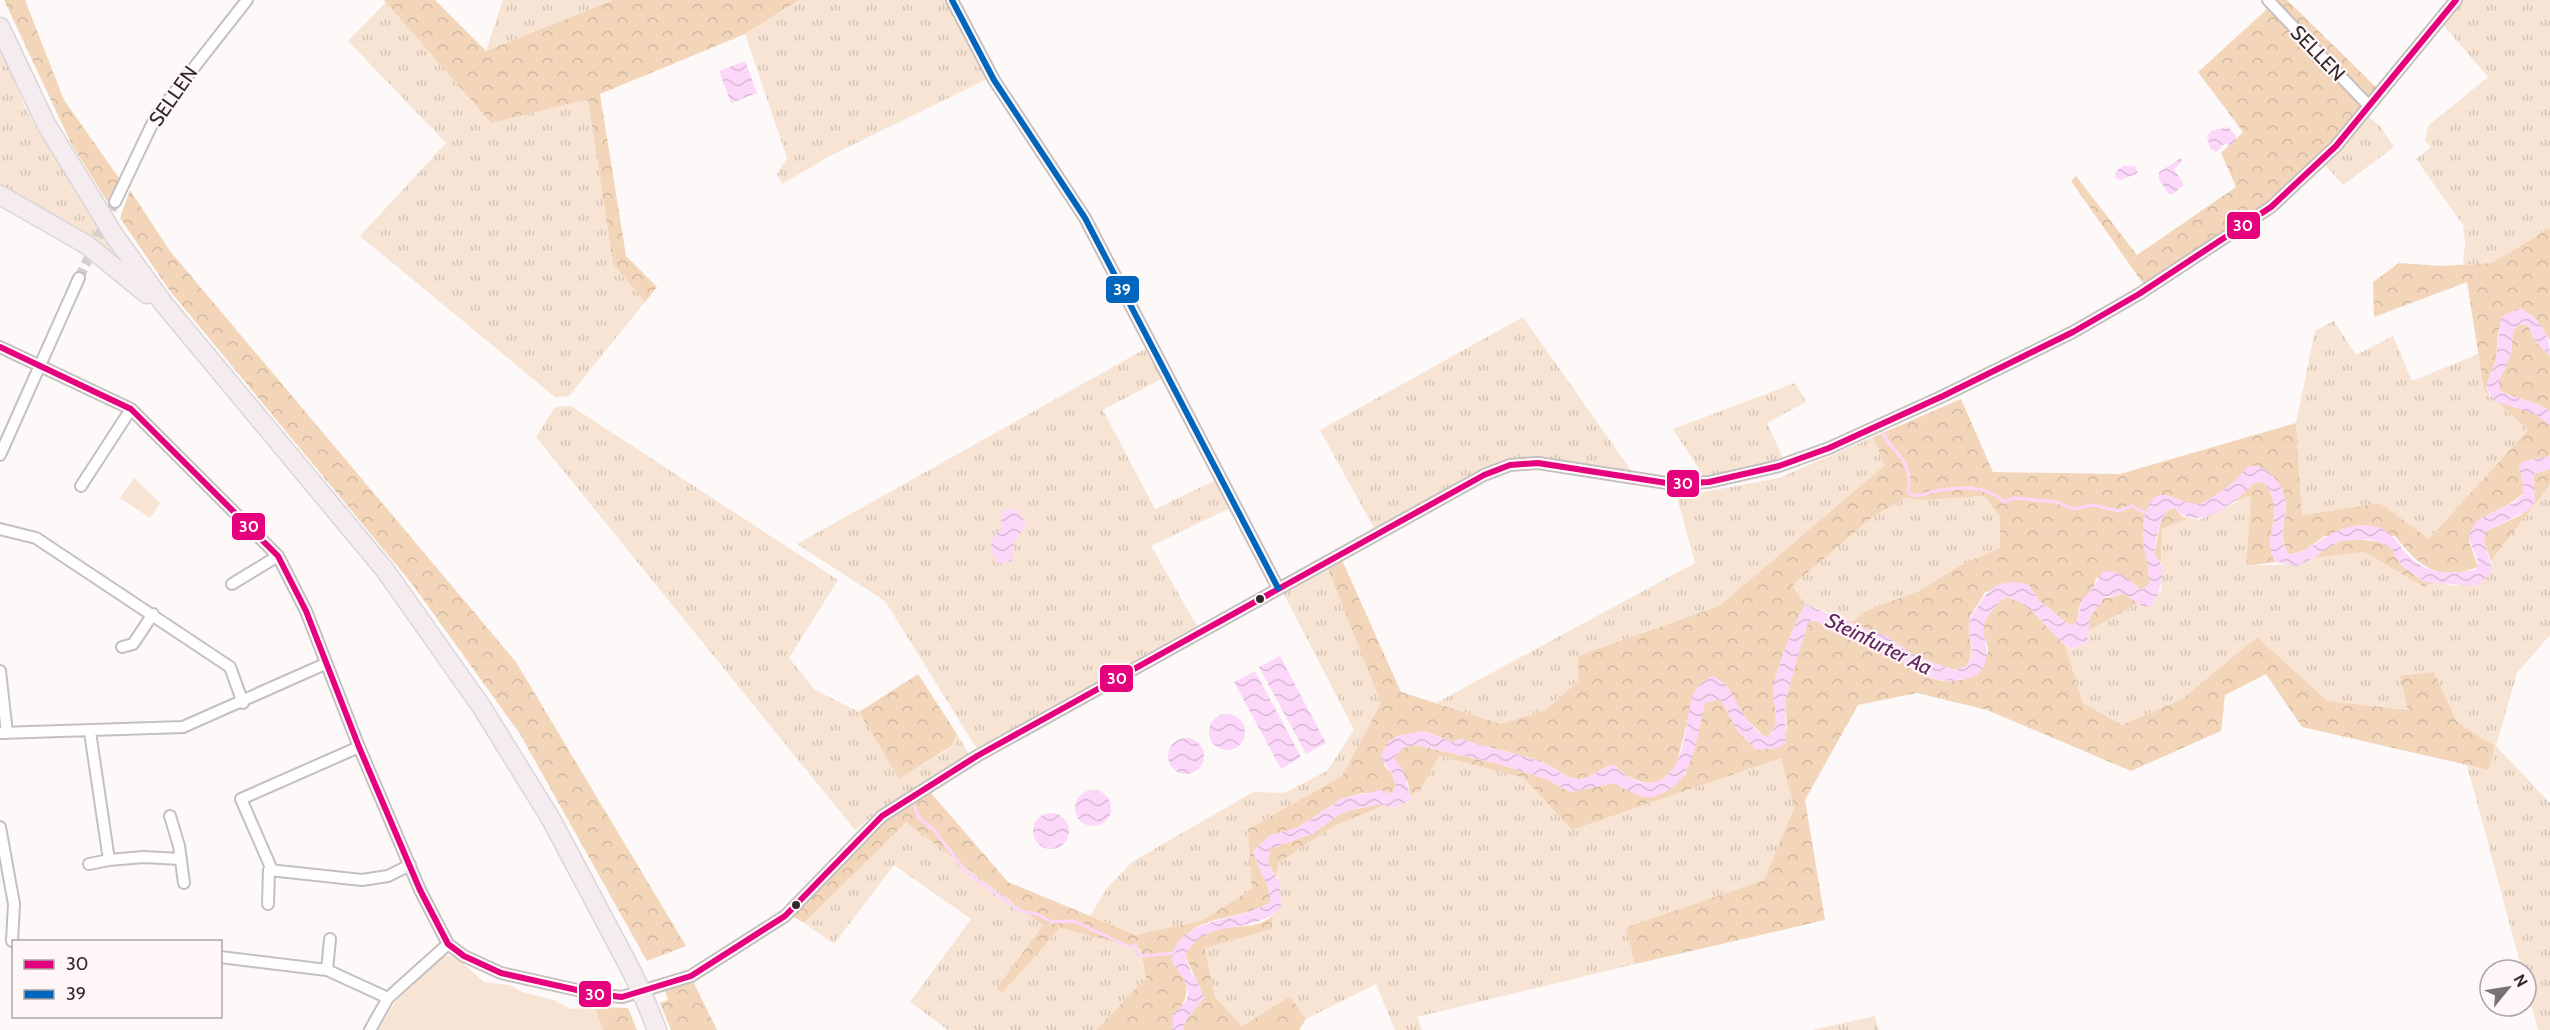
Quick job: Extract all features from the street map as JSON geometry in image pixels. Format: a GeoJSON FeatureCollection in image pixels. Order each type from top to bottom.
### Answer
{"type":"FeatureCollection","features":[{"type":"Feature","properties":{"kind":"highway"},"geometry":{"type":"LineString","coordinates":[[0,27],[34,101],[65,158],[114,235],[177,320],[358,537],[452,662],[551,819],[633,974],[657,1030]]}},
{"type":"Feature","properties":{"kind":"highway"},"geometry":{"type":"LineString","coordinates":[[0,195],[98,253],[177,320]]}},
{"type":"Feature","properties":{"kind":"street","name":"SELLEN"},"geometry":{"type":"LineString","coordinates":[[115,202],[161,108],[247,0]]}},
{"type":"Feature","properties":{"kind":"street"},"geometry":{"type":"LineString","coordinates":[[952,0],[994,80],[1085,218],[1278,588]]}},
{"type":"Feature","properties":{"kind":"street","name":"SELLEN"},"geometry":{"type":"LineString","coordinates":[[2268,0],[2369,106]]}},
{"type":"Feature","properties":{"kind":"street"},"geometry":{"type":"LineString","coordinates":[[0,347],[131,409],[278,556],[306,611],[359,747],[410,865],[448,944],[464,956],[501,973],[595,994],[622,997],[691,976],[785,916],[882,816],[977,756],[1484,475],[1510,465],[1538,463],[1673,484],[1709,482],[1746,474],[1779,466],[1829,448],[2040,348],[2139,294],[2271,207],[2336,146],[2456,0]]}},
{"type":"Feature","properties":{"kind":"street"},"geometry":{"type":"LineString","coordinates":[[0,455],[79,278]]}},
{"type":"Feature","properties":{"kind":"street"},"geometry":{"type":"LineString","coordinates":[[81,486],[131,409]]}},
{"type":"Feature","properties":{"kind":"street"},"geometry":{"type":"LineString","coordinates":[[0,529],[36,538],[230,667],[243,703]]}},
{"type":"Feature","properties":{"kind":"street"},"geometry":{"type":"LineString","coordinates":[[232,584],[278,556]]}},
{"type":"Feature","properties":{"kind":"street"},"geometry":{"type":"LineString","coordinates":[[122,647],[133,644],[153,615]]}},
{"type":"Feature","properties":{"kind":"street"},"geometry":{"type":"LineString","coordinates":[[0,671],[3,733],[90,732],[183,727],[243,703],[325,664]]}},
{"type":"Feature","properties":{"kind":"street"},"geometry":{"type":"LineString","coordinates":[[90,732],[108,860]]}},
{"type":"Feature","properties":{"kind":"street"},"geometry":{"type":"LineString","coordinates":[[272,870],[241,799],[359,747]]}},
{"type":"Feature","properties":{"kind":"street"},"geometry":{"type":"LineString","coordinates":[[170,816],[181,859],[184,884]]}},
{"type":"Feature","properties":{"kind":"street"},"geometry":{"type":"LineString","coordinates":[[0,826],[14,904],[13,940]]}},
{"type":"Feature","properties":{"kind":"street"},"geometry":{"type":"LineString","coordinates":[[88,864],[143,857],[181,859]]}},
{"type":"Feature","properties":{"kind":"street"},"geometry":{"type":"LineString","coordinates":[[272,870],[362,880],[388,876],[410,865]]}},
{"type":"Feature","properties":{"kind":"street"},"geometry":{"type":"LineString","coordinates":[[268,904],[269,870],[272,870]]}},
{"type":"Feature","properties":{"kind":"street"},"geometry":{"type":"LineString","coordinates":[[327,970],[330,939]]}},
{"type":"Feature","properties":{"kind":"street"},"geometry":{"type":"LineString","coordinates":[[370,1030],[388,998],[448,944]]}},
{"type":"Feature","properties":{"kind":"street"},"geometry":{"type":"LineString","coordinates":[[222,957],[327,970],[388,998]]}},
{"type":"Feature","properties":{"kind":"green space"},"geometry":{"type":"Polygon","coordinates":[[[4,0],[25,0],[64,100],[119,178],[108,203],[72,145],[4,0]]]}},
{"type":"Feature","properties":{"kind":"green space"},"geometry":{"type":"Polygon","coordinates":[[[384,0],[435,0],[486,51],[613,0],[799,0],[745,34],[600,94],[626,256],[657,287],[645,302],[613,264],[588,99],[491,123],[384,0]]]}},
{"type":"Feature","properties":{"kind":"green space"},"geometry":{"type":"Polygon","coordinates":[[[503,0],[613,0],[486,51],[503,0]]]}},
{"type":"Feature","properties":{"kind":"green space"},"geometry":{"type":"Polygon","coordinates":[[[799,0],[946,0],[989,78],[830,156],[782,184],[777,174],[787,158],[745,34],[799,0]]]}},
{"type":"Feature","properties":{"kind":"green space"},"geometry":{"type":"Polygon","coordinates":[[[2277,0],[2287,0],[2376,87],[2333,142],[2266,204],[2144,285],[2071,181],[2076,176],[2137,255],[2236,187],[2221,153],[2243,132],[2198,72],[2277,0]]]}},
{"type":"Feature","properties":{"kind":"green space"},"geometry":{"type":"Polygon","coordinates":[[[2463,0],[2550,0],[2550,228],[2492,263],[2463,265],[2465,244],[2463,225],[2416,159],[2431,147],[2425,141],[2428,126],[2488,77],[2443,25],[2463,0]]]}},
{"type":"Feature","properties":{"kind":"green space"},"geometry":{"type":"Polygon","coordinates":[[[386,2],[491,123],[588,98],[613,264],[645,302],[569,396],[555,397],[360,236],[446,143],[348,41],[386,2]]]}},
{"type":"Feature","properties":{"kind":"green space"},"geometry":{"type":"Polygon","coordinates":[[[0,43],[24,105],[37,130],[134,276],[0,190],[0,43]]]}},
{"type":"Feature","properties":{"kind":"green space"},"geometry":{"type":"Polygon","coordinates":[[[2367,115],[2380,126],[2394,147],[2343,185],[2324,164],[2367,115]]]}},
{"type":"Feature","properties":{"kind":"green space"},"geometry":{"type":"Polygon","coordinates":[[[130,190],[170,251],[516,662],[686,946],[647,961],[520,734],[412,584],[170,291],[120,218],[130,190]]]}},
{"type":"Feature","properties":{"kind":"green space"},"geometry":{"type":"Polygon","coordinates":[[[2550,228],[2550,340],[2533,316],[2523,313],[2504,315],[2498,333],[2496,360],[2486,387],[2489,395],[2484,390],[2467,282],[2374,317],[2373,282],[2399,263],[2442,266],[2492,263],[2550,228]]]}},
{"type":"Feature","properties":{"kind":"green space"},"geometry":{"type":"Polygon","coordinates":[[[1523,317],[1637,479],[1538,460],[1492,467],[1375,530],[1320,430],[1523,317]]]}},
{"type":"Feature","properties":{"kind":"green space"},"geometry":{"type":"Polygon","coordinates":[[[2334,321],[2356,355],[2393,336],[2412,381],[2478,354],[2484,390],[2528,430],[2429,540],[2380,503],[2302,515],[2296,423],[2315,331],[2334,321]]]}},
{"type":"Feature","properties":{"kind":"green space"},"geometry":{"type":"Polygon","coordinates":[[[2519,324],[2528,325],[2536,342],[2550,356],[2550,411],[2499,390],[2499,381],[2511,354],[2513,331],[2519,324]]]}},
{"type":"Feature","properties":{"kind":"green space"},"geometry":{"type":"Polygon","coordinates":[[[1145,349],[1163,378],[1103,410],[1155,509],[1218,479],[1232,507],[1151,546],[1197,626],[977,749],[885,601],[797,544],[1145,349]]]}},
{"type":"Feature","properties":{"kind":"green space"},"geometry":{"type":"Polygon","coordinates":[[[1795,383],[1806,402],[1767,423],[1784,460],[1706,480],[1673,429],[1795,383]]]}},
{"type":"Feature","properties":{"kind":"green space"},"geometry":{"type":"Polygon","coordinates":[[[1961,399],[1993,472],[2120,474],[2296,423],[2302,515],[2380,503],[2429,539],[2528,430],[2496,401],[2525,410],[2550,425],[2550,456],[2522,462],[2519,468],[2523,482],[2523,494],[2508,505],[2481,518],[2469,541],[2478,567],[2452,573],[2430,569],[2412,556],[2395,536],[2325,536],[2305,550],[2289,555],[2283,542],[2286,502],[2247,468],[2222,492],[2198,505],[2160,495],[2149,584],[2140,590],[2133,583],[2096,578],[2094,587],[2080,604],[2077,621],[2071,626],[2039,601],[2028,584],[1985,592],[1970,617],[1970,659],[1967,666],[1954,670],[1915,656],[1888,637],[1850,624],[1863,612],[1921,590],[1959,566],[2000,548],[2000,517],[1984,496],[1926,500],[1906,498],[1874,516],[1792,586],[1806,605],[1792,631],[1776,677],[1774,691],[1776,720],[1766,738],[1745,718],[1722,681],[1694,694],[1677,763],[1671,773],[1656,782],[1639,781],[1614,765],[1585,778],[1576,779],[1535,760],[1461,739],[1453,742],[1424,731],[1397,736],[1383,764],[1392,774],[1396,786],[1391,794],[1363,793],[1341,799],[1299,827],[1269,836],[1253,852],[1271,901],[1251,911],[1205,923],[1188,934],[1173,964],[1181,973],[1187,989],[1172,1030],[1096,1030],[1146,978],[1140,949],[1060,928],[1002,993],[996,989],[1043,925],[906,822],[804,923],[792,916],[885,820],[931,793],[1008,882],[1136,935],[1203,920],[1252,889],[1248,829],[1342,776],[1381,703],[1328,569],[1342,560],[1401,692],[1501,724],[1546,710],[1579,680],[1578,656],[1719,606],[1885,465],[1873,437],[1961,399]]]}},
{"type":"Feature","properties":{"kind":"green space"},"geometry":{"type":"Polygon","coordinates":[[[571,406],[838,580],[789,658],[815,690],[859,712],[899,779],[953,746],[957,734],[969,755],[876,813],[855,830],[536,437],[555,407],[571,406]]]}},
{"type":"Feature","properties":{"kind":"green space"},"geometry":{"type":"Polygon","coordinates":[[[1873,437],[1885,465],[1719,606],[1579,656],[1579,680],[1546,710],[1501,724],[1436,703],[1695,563],[1677,497],[1779,478],[1873,437]]]}},
{"type":"Feature","properties":{"kind":"green space"},"geometry":{"type":"Polygon","coordinates":[[[2550,469],[2550,485],[2491,561],[2484,542],[2486,531],[2521,515],[2535,501],[2533,474],[2550,469]]]}},
{"type":"Feature","properties":{"kind":"green space"},"geometry":{"type":"Polygon","coordinates":[[[134,478],[160,503],[150,518],[120,498],[134,478]]]}},
{"type":"Feature","properties":{"kind":"green space"},"geometry":{"type":"Polygon","coordinates":[[[2263,482],[2271,493],[2274,504],[2270,543],[2271,553],[2276,562],[2246,566],[2251,496],[2233,502],[2254,483],[2263,482]]]}},
{"type":"Feature","properties":{"kind":"green space"},"geometry":{"type":"Polygon","coordinates":[[[2550,485],[2550,635],[2517,673],[2496,746],[2550,803],[2550,1030],[2538,1030],[2535,1018],[2538,1018],[2538,958],[2519,958],[2467,765],[2489,770],[2495,746],[2457,722],[2434,672],[2409,710],[2328,701],[2257,637],[2182,699],[2122,725],[2083,703],[2065,645],[2072,649],[2087,643],[2088,631],[2138,603],[2142,606],[2161,591],[2162,529],[2190,518],[2199,520],[2251,495],[2246,566],[2291,564],[2312,558],[2364,552],[2424,587],[2437,582],[2456,586],[2492,568],[2491,561],[2550,485]]]}},
{"type":"Feature","properties":{"kind":"green space"},"geometry":{"type":"Polygon","coordinates":[[[1984,496],[2000,517],[2000,549],[1959,566],[1921,590],[1863,612],[1850,624],[1839,616],[1806,605],[1792,586],[1874,516],[1906,498],[1926,500],[1984,496]]]}},
{"type":"Feature","properties":{"kind":"green space"},"geometry":{"type":"Polygon","coordinates":[[[2175,508],[2183,517],[2190,518],[2162,529],[2161,563],[2154,555],[2161,520],[2167,510],[2175,508]]]}},
{"type":"Feature","properties":{"kind":"green space"},"geometry":{"type":"Polygon","coordinates":[[[2354,539],[2383,542],[2391,548],[2400,564],[2424,582],[2437,582],[2424,587],[2364,552],[2312,558],[2339,541],[2354,539]]]}},
{"type":"Feature","properties":{"kind":"green space"},"geometry":{"type":"Polygon","coordinates":[[[1328,569],[1381,703],[1342,776],[1248,829],[1253,889],[1203,920],[1137,935],[1090,916],[1107,888],[1132,862],[1253,792],[1284,793],[1327,771],[1354,730],[1283,592],[1328,569]]]}},
{"type":"Feature","properties":{"kind":"green space"},"geometry":{"type":"Polygon","coordinates":[[[2123,593],[2138,603],[2088,631],[2090,617],[2103,598],[2123,593]]]}},
{"type":"Feature","properties":{"kind":"green space"},"geometry":{"type":"Polygon","coordinates":[[[2008,597],[2025,604],[2065,645],[2083,703],[2122,725],[2182,699],[2257,637],[2328,701],[2408,710],[2400,676],[2434,672],[2457,722],[2495,746],[2489,770],[2302,727],[2266,674],[2225,695],[2221,731],[2131,771],[1987,710],[1917,693],[1858,705],[1805,800],[1825,920],[1635,964],[1626,927],[1764,880],[1794,807],[1781,758],[1572,830],[1524,778],[1439,756],[1420,791],[1410,795],[1408,783],[1393,759],[1402,748],[1416,745],[1499,764],[1546,779],[1571,792],[1613,783],[1634,793],[1685,775],[1705,703],[1720,698],[1738,731],[1756,750],[1787,729],[1785,701],[1807,622],[1817,621],[1837,633],[1876,647],[1934,679],[1961,680],[1977,674],[1983,665],[1988,648],[1983,634],[1986,617],[1993,607],[2008,597]]]}},
{"type":"Feature","properties":{"kind":"green space"},"geometry":{"type":"Polygon","coordinates":[[[918,674],[957,734],[953,745],[899,779],[859,712],[918,674]]]}},
{"type":"Feature","properties":{"kind":"green space"},"geometry":{"type":"Polygon","coordinates":[[[1439,756],[1524,778],[1572,830],[1781,758],[1794,806],[1764,880],[1626,927],[1635,964],[1417,1017],[1422,1030],[1395,1030],[1376,984],[1306,1019],[1290,996],[1242,1026],[1215,997],[1205,948],[1272,929],[1273,915],[1281,906],[1278,863],[1334,826],[1385,805],[1394,808],[1411,800],[1410,795],[1420,791],[1439,756]]]}},
{"type":"Feature","properties":{"kind":"green space"},"geometry":{"type":"Polygon","coordinates":[[[1385,805],[1334,826],[1278,863],[1277,877],[1268,864],[1270,849],[1275,846],[1314,833],[1338,815],[1350,810],[1385,805]]]}},
{"type":"Feature","properties":{"kind":"green space"},"geometry":{"type":"Polygon","coordinates":[[[906,821],[1043,925],[996,989],[1002,992],[1060,928],[1139,949],[1146,978],[1096,1030],[948,1030],[910,1002],[971,919],[894,865],[834,944],[804,923],[906,821]]]}},
{"type":"Feature","properties":{"kind":"green space"},"geometry":{"type":"Polygon","coordinates":[[[1273,915],[1272,929],[1205,948],[1215,997],[1242,1026],[1290,996],[1306,1019],[1299,1030],[1183,1030],[1186,1020],[1204,998],[1185,955],[1195,942],[1217,930],[1253,925],[1264,922],[1273,915]]]}},
{"type":"Feature","properties":{"kind":"green space"},"geometry":{"type":"Polygon","coordinates":[[[445,955],[457,958],[484,982],[510,985],[522,992],[553,1000],[571,1009],[594,1007],[603,1030],[378,1030],[395,1002],[445,955]]]}},
{"type":"Feature","properties":{"kind":"green space"},"geometry":{"type":"Polygon","coordinates":[[[693,981],[717,1030],[671,1030],[660,1003],[668,1000],[665,991],[693,981]]]}},
{"type":"Feature","properties":{"kind":"green space"},"geometry":{"type":"Polygon","coordinates":[[[594,1007],[628,1008],[637,1030],[603,1030],[594,1007]]]}},
{"type":"Feature","properties":{"kind":"green space"},"geometry":{"type":"Polygon","coordinates":[[[1875,1016],[1879,1030],[1812,1030],[1875,1016]]]}},
{"type":"Feature","properties":{"kind":"water"},"geometry":{"type":"Polygon","coordinates":[[[745,61],[757,93],[731,103],[719,71],[745,61]]]}},
{"type":"Feature","properties":{"kind":"water"},"geometry":{"type":"Polygon","coordinates":[[[2228,127],[2236,135],[2236,141],[2232,145],[2224,144],[2216,152],[2210,148],[2207,136],[2211,131],[2228,127]]]}},
{"type":"Feature","properties":{"kind":"water"},"geometry":{"type":"Polygon","coordinates":[[[2181,158],[2182,162],[2174,169],[2184,185],[2173,194],[2169,194],[2159,180],[2159,172],[2181,158]]]}},
{"type":"Feature","properties":{"kind":"water"},"geometry":{"type":"Polygon","coordinates":[[[2123,166],[2135,166],[2138,173],[2121,180],[2116,179],[2115,172],[2123,166]]]}},
{"type":"Feature","properties":{"kind":"water"},"geometry":{"type":"Polygon","coordinates":[[[2521,308],[2543,328],[2550,347],[2550,356],[2536,342],[2528,325],[2519,324],[2513,331],[2511,354],[2499,381],[2499,390],[2550,411],[2550,425],[2535,414],[2494,401],[2486,387],[2496,360],[2500,322],[2504,315],[2521,308]]]}},
{"type":"Feature","properties":{"kind":"water","name":"Steinfurter Aa"},"geometry":{"type":"Polygon","coordinates":[[[2550,456],[2550,469],[2533,474],[2535,501],[2530,509],[2486,531],[2484,542],[2492,568],[2488,577],[2476,586],[2424,582],[2400,564],[2391,548],[2371,539],[2339,541],[2296,566],[2276,562],[2271,553],[2270,543],[2274,504],[2271,493],[2263,482],[2254,483],[2237,499],[2206,517],[2195,518],[2175,508],[2167,510],[2159,526],[2154,555],[2161,566],[2162,580],[2152,607],[2142,606],[2123,593],[2114,597],[2106,596],[2090,617],[2087,643],[2072,649],[2026,606],[2008,597],[1998,603],[1986,620],[1984,636],[1987,658],[1984,666],[1977,674],[1959,680],[1947,681],[1925,675],[1876,647],[1837,633],[1817,621],[1808,622],[1785,701],[1786,743],[1778,748],[1756,750],[1738,731],[1720,699],[1705,703],[1696,745],[1685,772],[1676,784],[1665,792],[1651,797],[1637,795],[1613,783],[1571,792],[1546,779],[1499,764],[1416,745],[1402,748],[1394,759],[1403,769],[1411,800],[1394,808],[1381,804],[1350,810],[1338,815],[1314,833],[1270,849],[1268,864],[1280,883],[1281,907],[1257,922],[1217,930],[1194,943],[1185,956],[1204,998],[1186,1020],[1183,1030],[1172,1030],[1173,1013],[1181,1007],[1188,994],[1185,981],[1172,961],[1176,946],[1185,935],[1197,928],[1259,908],[1271,901],[1253,852],[1269,836],[1299,827],[1341,799],[1382,790],[1391,794],[1396,786],[1392,774],[1380,757],[1388,742],[1397,736],[1424,731],[1452,742],[1461,739],[1535,760],[1576,779],[1585,778],[1614,765],[1638,782],[1655,782],[1674,768],[1683,745],[1693,695],[1706,679],[1712,676],[1728,687],[1745,717],[1766,738],[1776,720],[1774,684],[1776,677],[1792,631],[1806,605],[1888,637],[1915,656],[1955,670],[1967,666],[1972,649],[1970,618],[1985,596],[1995,587],[2012,582],[2028,584],[2039,601],[2071,626],[2077,621],[2082,600],[2094,587],[2102,572],[2118,573],[2140,590],[2149,584],[2143,527],[2144,517],[2153,499],[2166,495],[2189,503],[2204,502],[2226,488],[2252,466],[2261,467],[2268,472],[2279,483],[2284,494],[2286,504],[2282,534],[2289,555],[2299,553],[2343,529],[2366,525],[2375,526],[2389,533],[2407,555],[2428,569],[2451,572],[2476,570],[2478,562],[2469,538],[2472,529],[2484,517],[2509,505],[2523,494],[2523,482],[2519,468],[2522,462],[2550,456]]]}},
{"type":"Feature","properties":{"kind":"water"},"geometry":{"type":"Polygon","coordinates":[[[1007,509],[1016,509],[1027,525],[1014,541],[1012,561],[998,564],[991,549],[992,539],[1000,531],[1002,512],[1007,509]]]}},
{"type":"Feature","properties":{"kind":"water"},"geometry":{"type":"Polygon","coordinates":[[[1280,656],[1326,743],[1306,754],[1259,667],[1280,656]]]}},
{"type":"Feature","properties":{"kind":"water"},"geometry":{"type":"Polygon","coordinates":[[[1255,671],[1301,757],[1281,769],[1234,682],[1255,671]]]}},
{"type":"Feature","properties":{"kind":"water"},"geometry":{"type":"Polygon","coordinates":[[[1227,714],[1240,719],[1245,732],[1240,745],[1227,750],[1214,745],[1209,732],[1214,719],[1227,714]]]}},
{"type":"Feature","properties":{"kind":"water"},"geometry":{"type":"Polygon","coordinates":[[[1186,738],[1199,743],[1204,756],[1199,769],[1186,774],[1173,769],[1168,756],[1173,743],[1186,738]]]}},
{"type":"Feature","properties":{"kind":"water"},"geometry":{"type":"Polygon","coordinates":[[[1093,790],[1106,795],[1111,808],[1106,821],[1093,826],[1080,821],[1075,808],[1080,795],[1093,790]]]}},
{"type":"Feature","properties":{"kind":"water"},"geometry":{"type":"Polygon","coordinates":[[[1051,813],[1064,818],[1069,831],[1064,844],[1051,849],[1038,844],[1033,831],[1038,818],[1051,813]]]}},
{"type":"Feature","properties":{"kind":"waterway"},"geometry":{"type":"LineString","coordinates":[[1882,430],[1889,444],[1904,462],[1909,479],[1908,491],[1912,495],[1953,488],[1972,488],[1989,492],[2004,502],[2014,498],[2057,502],[2073,509],[2093,505],[2118,511],[2132,506],[2149,515]]}},
{"type":"Feature","properties":{"kind":"waterway"},"geometry":{"type":"LineString","coordinates":[[914,805],[919,818],[934,830],[966,872],[1020,911],[1037,914],[1052,922],[1074,921],[1129,947],[1136,945],[1137,952],[1141,956],[1174,953]]}},
{"type":"Feature","properties":{"kind":"tunnel"},"geometry":{"type":"LineString","coordinates":[[79,278],[115,202]]}},
{"type":"Feature","properties":{"kind":"transit line","name":"39"},"geometry":{"type":"LineString","coordinates":[[952,0],[994,80],[1085,218],[1278,588]]}},
{"type":"Feature","properties":{"kind":"transit line","name":"30"},"geometry":{"type":"LineString","coordinates":[[0,347],[131,409],[278,556],[306,611],[359,747],[420,890],[448,944],[464,956],[501,973],[595,994],[622,997],[691,976],[785,916],[882,816],[977,756],[1484,475],[1510,465],[1538,463],[1673,484],[1709,482],[1779,466],[1829,448],[1943,396],[2073,332],[2139,294],[2271,207],[2336,146],[2456,0]]}}]}
